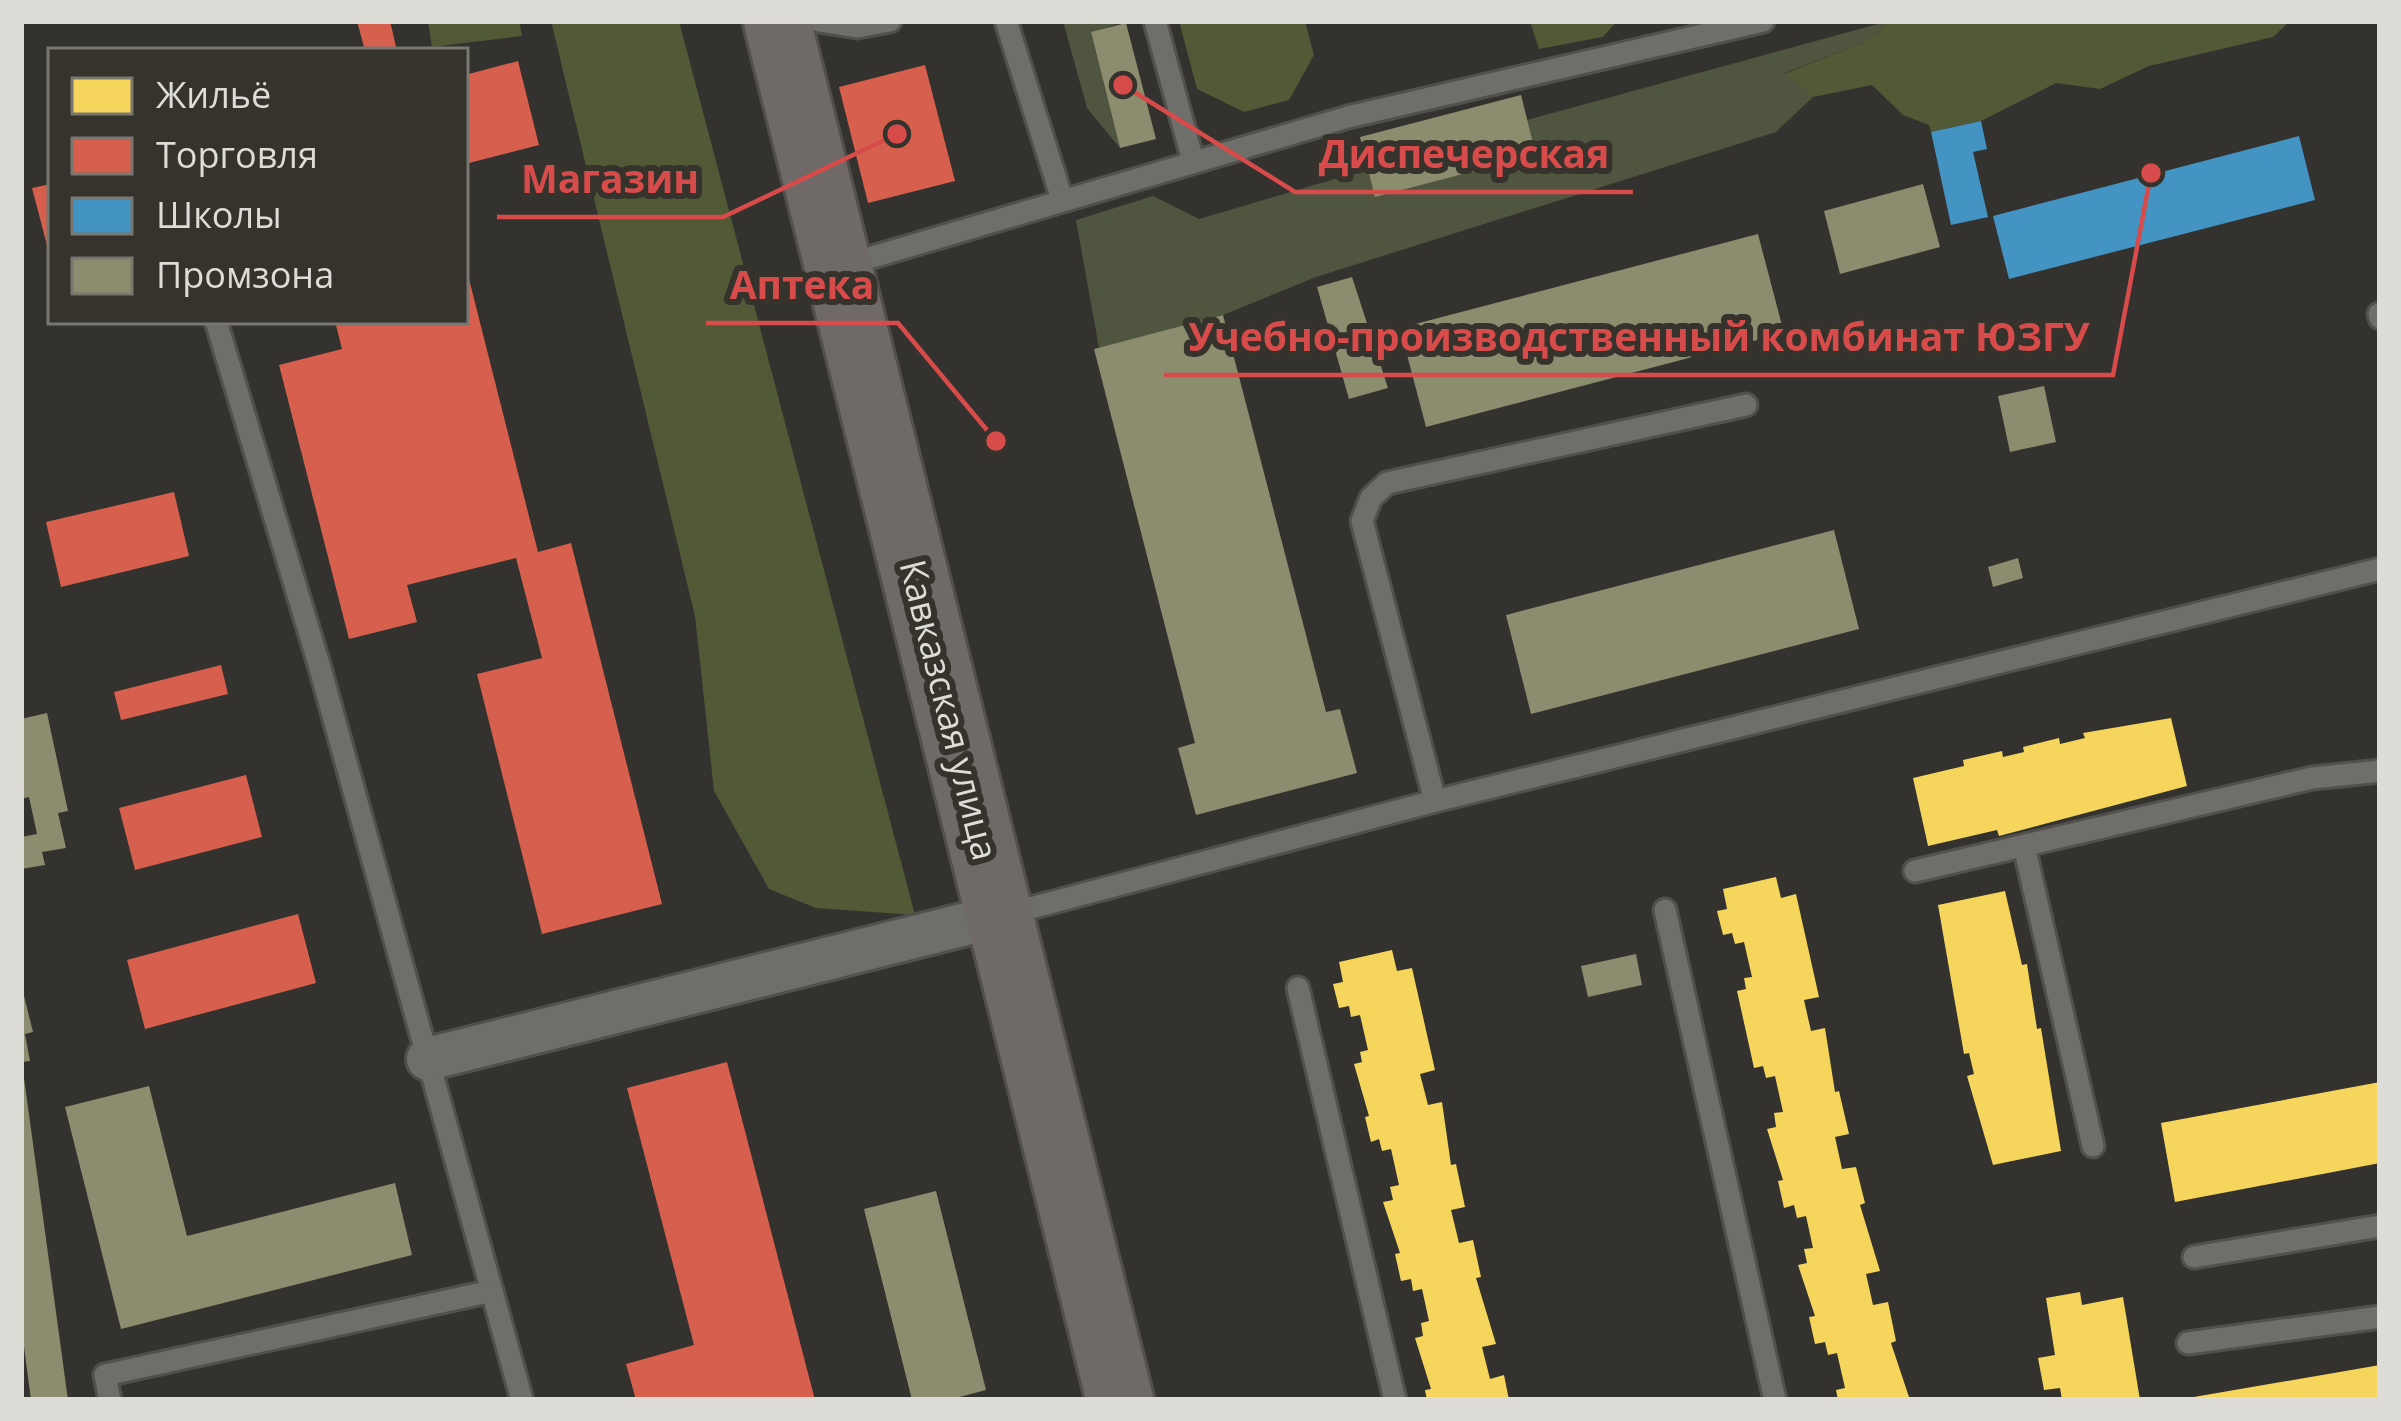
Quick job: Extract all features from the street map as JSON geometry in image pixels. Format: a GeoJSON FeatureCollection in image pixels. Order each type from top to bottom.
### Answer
{"type":"FeatureCollection","features":[{"type":"Feature","properties":{"kind":"main road","name":"Кавказская улица"},"geometry":{"type":"LineString","coordinates":[[777,21],[1120,1400]]}},
{"type":"Feature","properties":{"kind":"street"},"geometry":{"type":"LineString","coordinates":[[428,1059],[1002,915]]}},
{"type":"Feature","properties":{"kind":"lane"},"geometry":{"type":"LineString","coordinates":[[819,21],[857,27],[890,21]]}},
{"type":"Feature","properties":{"kind":"lane"},"geometry":{"type":"LineString","coordinates":[[1006,21],[1062,200]]}},
{"type":"Feature","properties":{"kind":"lane"},"geometry":{"type":"LineString","coordinates":[[1155,21],[1193,161]]}},
{"type":"Feature","properties":{"kind":"lane"},"geometry":{"type":"LineString","coordinates":[[836,268],[1348,117],[1763,21]]}},
{"type":"Feature","properties":{"kind":"lane"},"geometry":{"type":"LineString","coordinates":[[218,324],[522,1400]]}},
{"type":"Feature","properties":{"kind":"lane"},"geometry":{"type":"LineString","coordinates":[[1435,801],[1362,521],[1370,498],[1387,483],[1746,405]]}},
{"type":"Feature","properties":{"kind":"lane"},"geometry":{"type":"LineString","coordinates":[[1002,915],[1435,801],[2380,569]]}},
{"type":"Feature","properties":{"kind":"lane"},"geometry":{"type":"LineString","coordinates":[[1915,871],[2312,778],[2380,771]]}},
{"type":"Feature","properties":{"kind":"lane"},"geometry":{"type":"LineString","coordinates":[[2024,846],[2093,1146]]}},
{"type":"Feature","properties":{"kind":"lane"},"geometry":{"type":"LineString","coordinates":[[1665,910],[1775,1400]]}},
{"type":"Feature","properties":{"kind":"lane"},"geometry":{"type":"LineString","coordinates":[[1298,988],[1395,1400]]}},
{"type":"Feature","properties":{"kind":"lane"},"geometry":{"type":"LineString","coordinates":[[2194,1257],[2380,1226]]}},
{"type":"Feature","properties":{"kind":"lane"},"geometry":{"type":"LineString","coordinates":[[110,1400],[105,1376],[492,1292]]}},
{"type":"Feature","properties":{"kind":"lane"},"geometry":{"type":"LineString","coordinates":[[2188,1342],[2380,1317]]}},
{"type":"Feature","properties":{"kind":"green space"},"geometry":{"type":"Polygon","coordinates":[[[428,21],[519,21],[522,36],[432,47],[428,21]]]}},
{"type":"Feature","properties":{"kind":"green space"},"geometry":{"type":"Polygon","coordinates":[[[551,21],[679,21],[915,915],[816,908],[769,889],[714,791],[695,616],[551,21]]]}},
{"type":"Feature","properties":{"kind":"green space"},"geometry":{"type":"Polygon","coordinates":[[[1063,21],[1126,21],[1091,33],[1120,148],[1087,108],[1063,21]]]}},
{"type":"Feature","properties":{"kind":"green space"},"geometry":{"type":"Polygon","coordinates":[[[1179,21],[1305,21],[1314,55],[1289,100],[1244,112],[1197,89],[1179,21]]]}},
{"type":"Feature","properties":{"kind":"green space"},"geometry":{"type":"Polygon","coordinates":[[[1530,21],[1617,21],[1603,37],[1539,49],[1530,21]]]}},
{"type":"Feature","properties":{"kind":"green space"},"geometry":{"type":"Polygon","coordinates":[[[1889,21],[1867,41],[1785,73],[1813,97],[1776,132],[1316,277],[1223,315],[1099,348],[1076,220],[1153,196],[1199,219],[1368,169],[1376,196],[1535,155],[1527,120],[1889,21]]]}},
{"type":"Feature","properties":{"kind":"green space"},"geometry":{"type":"Polygon","coordinates":[[[1889,21],[2290,21],[2273,37],[2149,66],[2100,89],[2056,83],[1981,121],[1931,132],[1929,125],[1903,115],[1872,85],[1813,97],[1784,74],[1867,41],[1889,21]]]}},
{"type":"Feature","properties":{"kind":"building: Жильё"},"geometry":{"type":"Polygon","coordinates":[[[2171,718],[2187,786],[1999,836],[1997,830],[1928,846],[1913,778],[1964,766],[1963,760],[2002,751],[2003,757],[2059,738],[2060,744],[2085,738],[2083,733],[2171,718]]]}},
{"type":"Feature","properties":{"kind":"building: Жильё"},"geometry":{"type":"Polygon","coordinates":[[[1776,877],[1781,898],[1796,894],[1819,997],[1804,1000],[1811,1031],[1825,1028],[1835,1092],[1839,1091],[1849,1134],[1835,1137],[1842,1169],[1856,1167],[1865,1203],[1860,1205],[1880,1271],[1866,1274],[1873,1305],[1888,1302],[1896,1341],[1891,1343],[1910,1400],[1838,1400],[1836,1390],[1845,1388],[1837,1353],[1828,1355],[1825,1342],[1815,1344],[1809,1317],[1815,1316],[1798,1265],[1807,1263],[1804,1249],[1813,1248],[1806,1216],[1797,1218],[1794,1205],[1784,1208],[1778,1181],[1783,1180],[1767,1129],[1776,1127],[1774,1113],[1783,1112],[1775,1076],[1766,1078],[1763,1066],[1754,1068],[1737,991],[1746,989],[1744,978],[1752,977],[1744,942],[1735,944],[1732,933],[1723,935],[1717,911],[1727,909],[1723,889],[1776,877]]]}},
{"type":"Feature","properties":{"kind":"building: Жильё"},"geometry":{"type":"Polygon","coordinates":[[[2005,891],[2022,965],[2027,964],[2037,1029],[2041,1028],[2061,1151],[1993,1165],[1967,1076],[1974,1074],[1969,1053],[1964,1054],[1938,905],[2005,891]]]}},
{"type":"Feature","properties":{"kind":"building: Жильё"},"geometry":{"type":"Polygon","coordinates":[[[1392,950],[1397,971],[1412,968],[1435,1070],[1420,1074],[1428,1105],[1442,1102],[1451,1165],[1456,1164],[1465,1207],[1451,1210],[1459,1243],[1473,1240],[1481,1277],[1476,1278],[1496,1344],[1482,1347],[1490,1379],[1504,1375],[1509,1400],[1427,1400],[1425,1390],[1431,1389],[1415,1338],[1423,1336],[1421,1323],[1429,1321],[1422,1289],[1413,1291],[1411,1279],[1401,1281],[1395,1254],[1400,1253],[1383,1202],[1393,1200],[1390,1187],[1399,1185],[1391,1149],[1382,1151],[1379,1139],[1371,1142],[1354,1064],[1362,1062],[1360,1052],[1368,1050],[1360,1015],[1351,1017],[1349,1006],[1339,1008],[1333,984],[1343,982],[1339,962],[1392,950]]]}},
{"type":"Feature","properties":{"kind":"building: Жильё"},"geometry":{"type":"Polygon","coordinates":[[[2380,1082],[2380,1163],[2175,1202],[2161,1123],[2380,1082]]]}},
{"type":"Feature","properties":{"kind":"building: Жильё"},"geometry":{"type":"Polygon","coordinates":[[[2080,1292],[2082,1305],[2123,1297],[2140,1400],[2062,1400],[2060,1388],[2044,1390],[2038,1358],[2055,1355],[2046,1298],[2080,1292]]]}},
{"type":"Feature","properties":{"kind":"building: Жильё"},"geometry":{"type":"Polygon","coordinates":[[[2380,1365],[2380,1400],[2188,1400],[2188,1398],[2380,1365]]]}},
{"type":"Feature","properties":{"kind":"building: Торговля"},"geometry":{"type":"Polygon","coordinates":[[[357,21],[390,21],[396,48],[364,48],[357,21]]]}},
{"type":"Feature","properties":{"kind":"building: Торговля"},"geometry":{"type":"Polygon","coordinates":[[[518,61],[539,145],[468,163],[468,74],[518,61]]]}},
{"type":"Feature","properties":{"kind":"building: Торговля"},"geometry":{"type":"Polygon","coordinates":[[[925,65],[955,181],[868,203],[839,87],[925,65]]]}},
{"type":"Feature","properties":{"kind":"building: Торговля"},"geometry":{"type":"Polygon","coordinates":[[[48,185],[48,249],[32,188],[48,185]]]}},
{"type":"Feature","properties":{"kind":"building: Торговля"},"geometry":{"type":"Polygon","coordinates":[[[468,275],[538,552],[571,543],[662,904],[542,934],[477,674],[542,658],[516,558],[407,585],[417,622],[349,639],[279,365],[342,349],[336,324],[468,324],[468,275]]]}},
{"type":"Feature","properties":{"kind":"building: Торговля"},"geometry":{"type":"Polygon","coordinates":[[[174,492],[189,556],[61,587],[46,522],[174,492]]]}},
{"type":"Feature","properties":{"kind":"building: Торговля"},"geometry":{"type":"Polygon","coordinates":[[[221,665],[228,694],[121,720],[114,692],[221,665]]]}},
{"type":"Feature","properties":{"kind":"building: Торговля"},"geometry":{"type":"Polygon","coordinates":[[[246,775],[262,837],[135,870],[119,808],[246,775]]]}},
{"type":"Feature","properties":{"kind":"building: Торговля"},"geometry":{"type":"Polygon","coordinates":[[[298,914],[316,983],[145,1029],[127,960],[298,914]]]}},
{"type":"Feature","properties":{"kind":"building: Торговля"},"geometry":{"type":"Polygon","coordinates":[[[727,1062],[815,1400],[636,1400],[626,1364],[694,1345],[627,1088],[727,1062]]]}},
{"type":"Feature","properties":{"kind":"building: Школы"},"geometry":{"type":"Polygon","coordinates":[[[1981,121],[1987,149],[1973,152],[1988,217],[1951,225],[1931,132],[1981,121]]]}},
{"type":"Feature","properties":{"kind":"building: Школы"},"geometry":{"type":"Polygon","coordinates":[[[2299,136],[2315,200],[2009,279],[1993,216],[2299,136]]]}},
{"type":"Feature","properties":{"kind":"building: Промзона"},"geometry":{"type":"Polygon","coordinates":[[[1126,23],[1156,139],[1120,148],[1091,32],[1126,23]]]}},
{"type":"Feature","properties":{"kind":"building: Промзона"},"geometry":{"type":"Polygon","coordinates":[[[1521,95],[1536,155],[1375,197],[1360,137],[1521,95]]]}},
{"type":"Feature","properties":{"kind":"building: Промзона"},"geometry":{"type":"Polygon","coordinates":[[[1923,184],[1940,247],[1840,274],[1824,211],[1923,184]]]}},
{"type":"Feature","properties":{"kind":"building: Промзона"},"geometry":{"type":"Polygon","coordinates":[[[1758,234],[1784,333],[1426,427],[1400,328],[1758,234]]]}},
{"type":"Feature","properties":{"kind":"building: Промзона"},"geometry":{"type":"Polygon","coordinates":[[[1352,277],[1388,388],[1349,399],[1317,287],[1352,277]]]}},
{"type":"Feature","properties":{"kind":"building: Промзона"},"geometry":{"type":"Polygon","coordinates":[[[1223,315],[1326,712],[1340,709],[1357,773],[1196,815],[1178,748],[1195,743],[1094,349],[1223,315]]]}},
{"type":"Feature","properties":{"kind":"building: Промзона"},"geometry":{"type":"Polygon","coordinates":[[[2044,386],[2056,442],[2010,452],[1998,396],[2044,386]]]}},
{"type":"Feature","properties":{"kind":"building: Промзона"},"geometry":{"type":"Polygon","coordinates":[[[1834,530],[1859,629],[1531,714],[1506,615],[1834,530]]]}},
{"type":"Feature","properties":{"kind":"building: Промзона"},"geometry":{"type":"Polygon","coordinates":[[[2018,558],[2023,578],[1993,587],[1988,567],[2018,558]]]}},
{"type":"Feature","properties":{"kind":"building: Промзона"},"geometry":{"type":"Polygon","coordinates":[[[47,713],[68,811],[58,813],[66,848],[42,852],[45,865],[21,869],[21,837],[37,834],[29,797],[21,799],[21,719],[47,713]]]}},
{"type":"Feature","properties":{"kind":"building: Промзона"},"geometry":{"type":"Polygon","coordinates":[[[1636,954],[1642,985],[1588,997],[1581,966],[1636,954]]]}},
{"type":"Feature","properties":{"kind":"building: Промзона"},"geometry":{"type":"Polygon","coordinates":[[[21,984],[33,1032],[25,1034],[30,1061],[21,1062],[21,984]]]}},
{"type":"Feature","properties":{"kind":"building: Промзона"},"geometry":{"type":"Polygon","coordinates":[[[21,1078],[68,1400],[31,1400],[21,1324],[21,1078]]]}},
{"type":"Feature","properties":{"kind":"building: Промзона"},"geometry":{"type":"Polygon","coordinates":[[[149,1086],[187,1236],[395,1183],[412,1255],[121,1329],[65,1107],[149,1086]]]}},
{"type":"Feature","properties":{"kind":"building: Промзона"},"geometry":{"type":"Polygon","coordinates":[[[936,1191],[986,1390],[948,1400],[912,1400],[864,1209],[936,1191]]]}},
{"type":"Feature","properties":{"kind":"place","name":"Диспечерская"},"geometry":{"type":"Point","coordinates":[1123,85]}},
{"type":"Feature","properties":{"kind":"place","name":"Магазин"},"geometry":{"type":"Point","coordinates":[897,134]}},
{"type":"Feature","properties":{"kind":"place","name":"Учебно-производственный комбинат ЮЗГУ"},"geometry":{"type":"Point","coordinates":[2151,173]}},
{"type":"Feature","properties":{"kind":"place","name":"Аптека"},"geometry":{"type":"Point","coordinates":[996,441]}}]}
